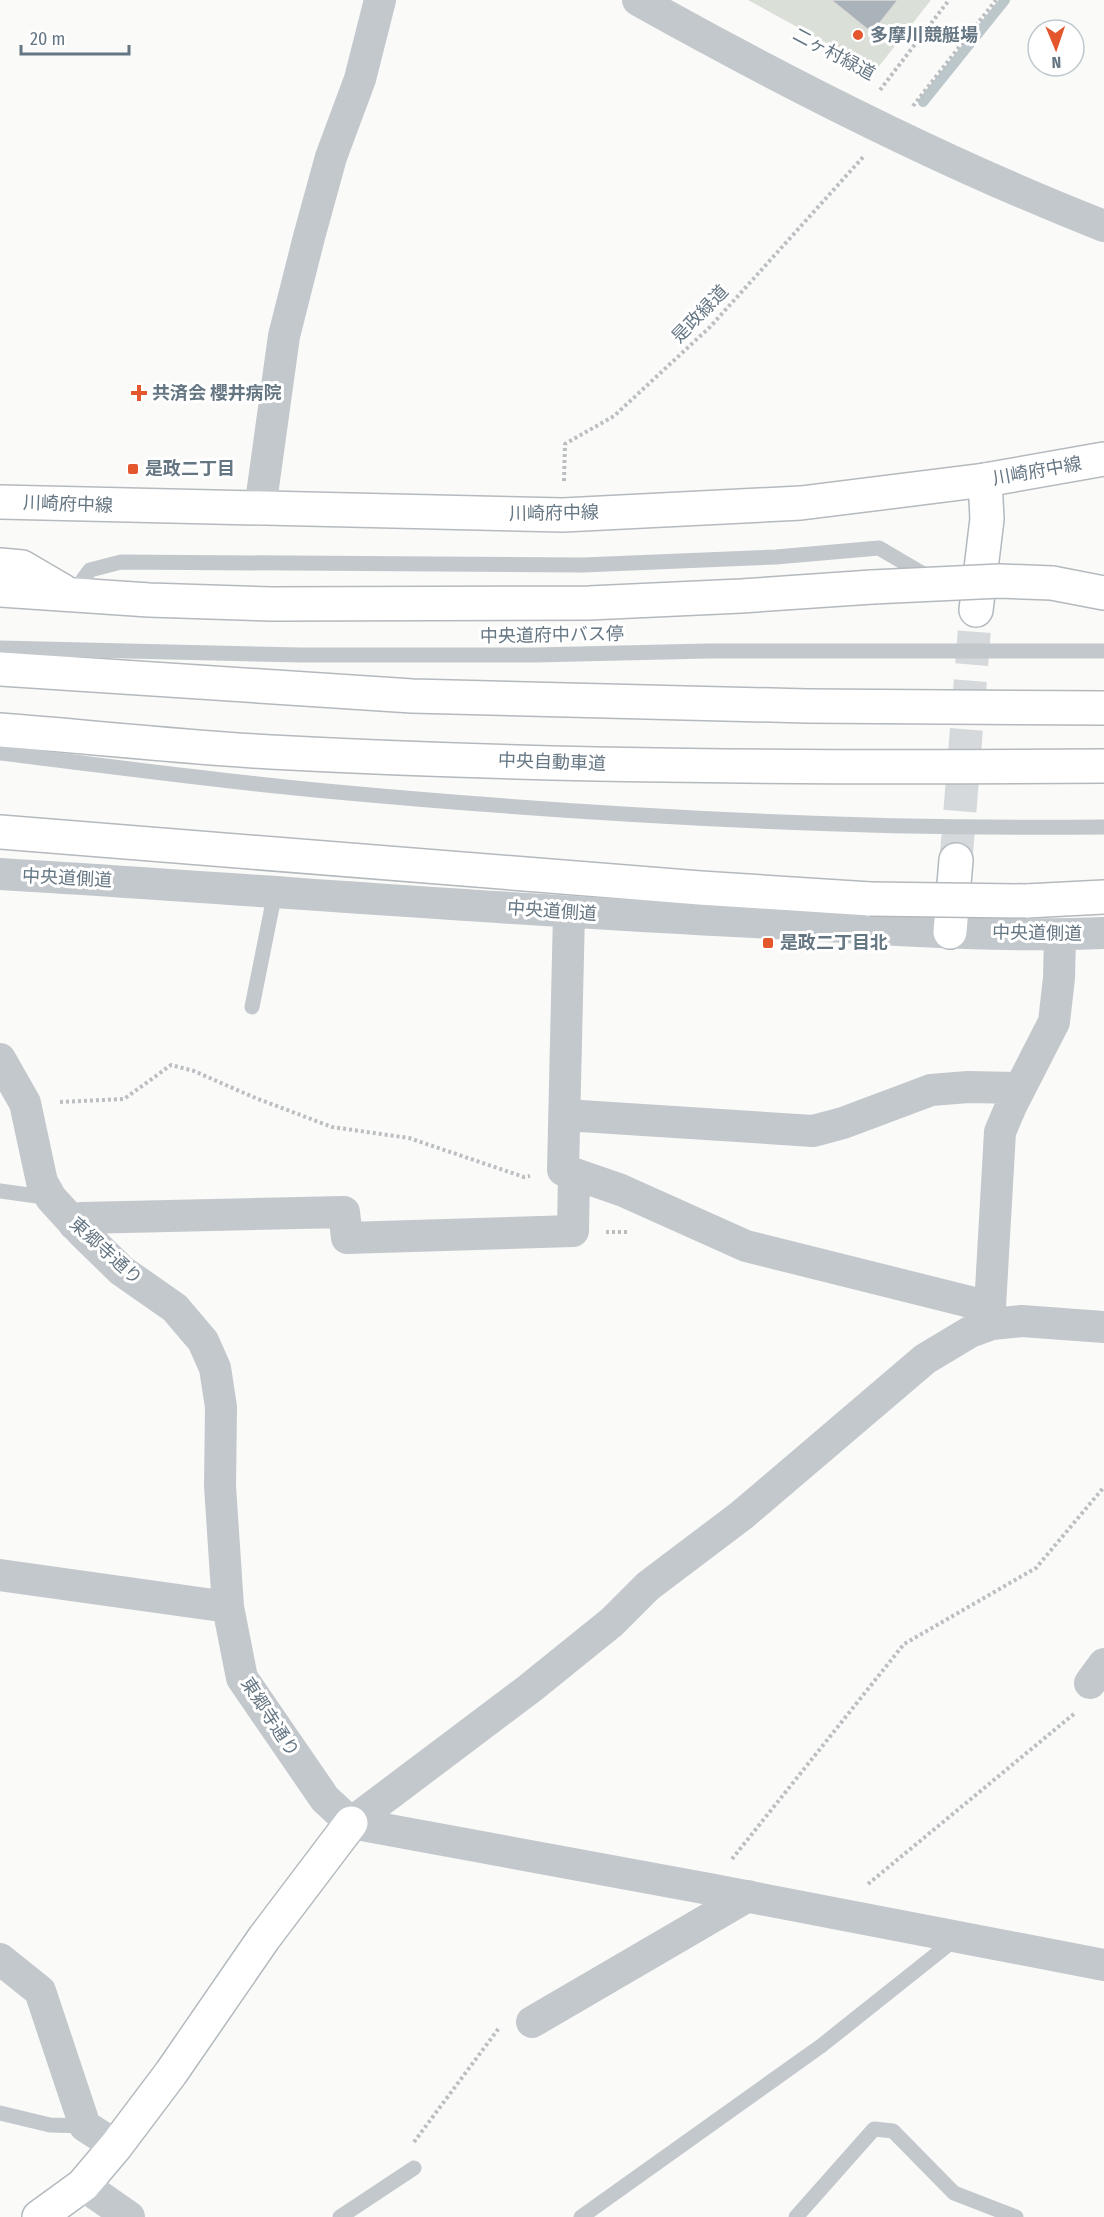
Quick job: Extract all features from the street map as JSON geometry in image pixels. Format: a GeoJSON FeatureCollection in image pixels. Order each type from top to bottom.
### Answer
{"type":"FeatureCollection","features":[{"type":"Feature","properties":{"kind":"main road","name":"川崎府中線"},"geometry":{"type":"LineString","coordinates":[[0,502],[260,510],[563,515],[801,503],[985,480],[1104,459]]}},
{"type":"Feature","properties":{"kind":"main road"},"geometry":{"type":"LineString","coordinates":[[976,610],[987,519],[985,480]]}},
{"type":"Feature","properties":{"kind":"main road"},"geometry":{"type":"LineString","coordinates":[[0,565],[22,567],[71,596]]}},
{"type":"Feature","properties":{"kind":"main road"},"geometry":{"type":"LineString","coordinates":[[0,590],[71,596],[272,604],[589,603],[1000,580],[1052,583],[1104,593]]}},
{"type":"Feature","properties":{"kind":"main road"},"geometry":{"type":"LineString","coordinates":[[0,669],[412,696],[807,706],[1104,708]]}},
{"type":"Feature","properties":{"kind":"main road","name":"中央自動車道"},"geometry":{"type":"LineString","coordinates":[[0,730],[270,752],[484,760],[698,766],[1104,766]]}},
{"type":"Feature","properties":{"kind":"main road"},"geometry":{"type":"LineString","coordinates":[[0,832],[688,887],[870,899],[1026,901],[1104,897]]}},
{"type":"Feature","properties":{"kind":"main road"},"geometry":{"type":"LineString","coordinates":[[950,932],[956,860]]}},
{"type":"Feature","properties":{"kind":"main road"},"geometry":{"type":"LineString","coordinates":[[39,2217],[83,2185],[116,2146],[171,2073],[264,1938],[351,1823]]}},
{"type":"Feature","properties":{"kind":"street"},"geometry":{"type":"LineString","coordinates":[[260,510],[284,336],[328,168],[360,79],[380,0]]}},
{"type":"Feature","properties":{"kind":"street"},"geometry":{"type":"LineString","coordinates":[[638,0],[749,63],[886,131],[1060,209],[1104,226]]}},
{"type":"Feature","properties":{"kind":"street","name":"中央道側道"},"geometry":{"type":"LineString","coordinates":[[0,874],[569,913],[950,932],[1060,935],[1104,933]]}},
{"type":"Feature","properties":{"kind":"street"},"geometry":{"type":"LineString","coordinates":[[74,1224],[81,1218],[344,1212],[347,1238],[573,1231],[564,1114],[569,913]]}},
{"type":"Feature","properties":{"kind":"street"},"geometry":{"type":"LineString","coordinates":[[351,1823],[529,1689],[612,1622],[648,1586],[742,1515],[925,1359],[970,1332],[991,1315],[1000,1132],[1054,1022],[1059,978],[1060,935]]}},
{"type":"Feature","properties":{"kind":"street","name":"東郷寺通り"},"geometry":{"type":"LineString","coordinates":[[0,1059],[24,1104],[42,1182],[51,1198],[122,1271],[175,1308],[203,1341],[215,1368],[221,1407],[220,1486],[228,1607],[242,1677],[325,1799],[351,1823]]}},
{"type":"Feature","properties":{"kind":"street"},"geometry":{"type":"LineString","coordinates":[[564,1114],[813,1131],[843,1123],[931,1090],[968,1087],[1020,1088]]}},
{"type":"Feature","properties":{"kind":"street"},"geometry":{"type":"LineString","coordinates":[[568,1172],[621,1190],[746,1246],[991,1315],[1022,1321],[1104,1327]]}},
{"type":"Feature","properties":{"kind":"street"},"geometry":{"type":"LineString","coordinates":[[0,1575],[228,1607]]}},
{"type":"Feature","properties":{"kind":"street"},"geometry":{"type":"LineString","coordinates":[[351,1823],[748,1896],[1104,1965]]}},
{"type":"Feature","properties":{"kind":"street"},"geometry":{"type":"LineString","coordinates":[[532,2022],[748,1896]]}},
{"type":"Feature","properties":{"kind":"street"},"geometry":{"type":"LineString","coordinates":[[0,1959],[40,1991],[85,2126],[116,2146]]}},
{"type":"Feature","properties":{"kind":"street"},"geometry":{"type":"LineString","coordinates":[[83,2185],[129,2217]]}},
{"type":"Feature","properties":{"kind":"lane"},"geometry":{"type":"LineString","coordinates":[[71,596],[90,570],[121,562],[583,565],[776,557],[879,548],[925,575],[980,573]]}},
{"type":"Feature","properties":{"kind":"lane","name":"中央道府中バス停"},"geometry":{"type":"LineString","coordinates":[[0,648],[535,656],[708,651],[1104,651]]}},
{"type":"Feature","properties":{"kind":"lane"},"geometry":{"type":"LineString","coordinates":[[0,753],[325,791],[603,813],[741,822],[907,827],[1104,827]]}},
{"type":"Feature","properties":{"kind":"lane"},"geometry":{"type":"LineString","coordinates":[[252,1007],[275,892]]}},
{"type":"Feature","properties":{"kind":"lane"},"geometry":{"type":"LineString","coordinates":[[0,1191],[51,1198]]}},
{"type":"Feature","properties":{"kind":"lane"},"geometry":{"type":"LineString","coordinates":[[582,2217],[821,2046],[958,1937]]}},
{"type":"Feature","properties":{"kind":"lane"},"geometry":{"type":"LineString","coordinates":[[0,2113],[50,2125],[85,2126]]}},
{"type":"Feature","properties":{"kind":"lane"},"geometry":{"type":"LineString","coordinates":[[796,2217],[874,2129],[892,2131],[954,2193],[1016,2217]]}},
{"type":"Feature","properties":{"kind":"lane"},"geometry":{"type":"LineString","coordinates":[[340,2217],[414,2168]]}},
{"type":"Feature","properties":{"kind":"path","name":"二ヶ村緑道"},"geometry":{"type":"LineString","coordinates":[[878,92],[950,0]]}},
{"type":"Feature","properties":{"kind":"path"},"geometry":{"type":"LineString","coordinates":[[886,131],[910,110],[996,0]]}},
{"type":"Feature","properties":{"kind":"path","name":"是政緑道"},"geometry":{"type":"LineString","coordinates":[[563,515],[565,444],[614,416],[710,327],[886,131]]}},
{"type":"Feature","properties":{"kind":"path"},"geometry":{"type":"LineString","coordinates":[[24,1104],[124,1099],[171,1065],[194,1071],[332,1128],[409,1138],[524,1177],[568,1172]]}},
{"type":"Feature","properties":{"kind":"path"},"geometry":{"type":"LineString","coordinates":[[709,1889],[904,1644],[1036,1568],[1104,1487]]}},
{"type":"Feature","properties":{"kind":"path"},"geometry":{"type":"LineString","coordinates":[[834,1913],[1078,1711]]}},
{"type":"Feature","properties":{"kind":"path"},"geometry":{"type":"LineString","coordinates":[[411,2146],[501,2026]]}},
{"type":"Feature","properties":{"kind":"shaded area","name":"多摩川競艇場"},"geometry":{"type":"Polygon","coordinates":[[[748,0],[931,0],[876,70],[748,0]]]}},
{"type":"Feature","properties":{"kind":"building"},"geometry":{"type":"Polygon","coordinates":[[[831,0],[898,0],[872,33],[831,0]]]}},
{"type":"Feature","properties":{"kind":"waterway"},"geometry":{"type":"LineString","coordinates":[[923,102],[1005,0]]}},
{"type":"Feature","properties":{"kind":"tunnel"},"geometry":{"type":"LineString","coordinates":[[956,860],[976,610]]}},
{"type":"Feature","properties":{"kind":"place","name":"多摩川競艇場"},"geometry":{"type":"Point","coordinates":[858,35]}},
{"type":"Feature","properties":{"kind":"place","name":"共済会 櫻井病院"},"geometry":{"type":"Point","coordinates":[139,393]}},
{"type":"Feature","properties":{"kind":"place","name":"是政二丁目"},"geometry":{"type":"Point","coordinates":[133,469]}},
{"type":"Feature","properties":{"kind":"place","name":"是政二丁目北"},"geometry":{"type":"Point","coordinates":[768,943]}}]}
